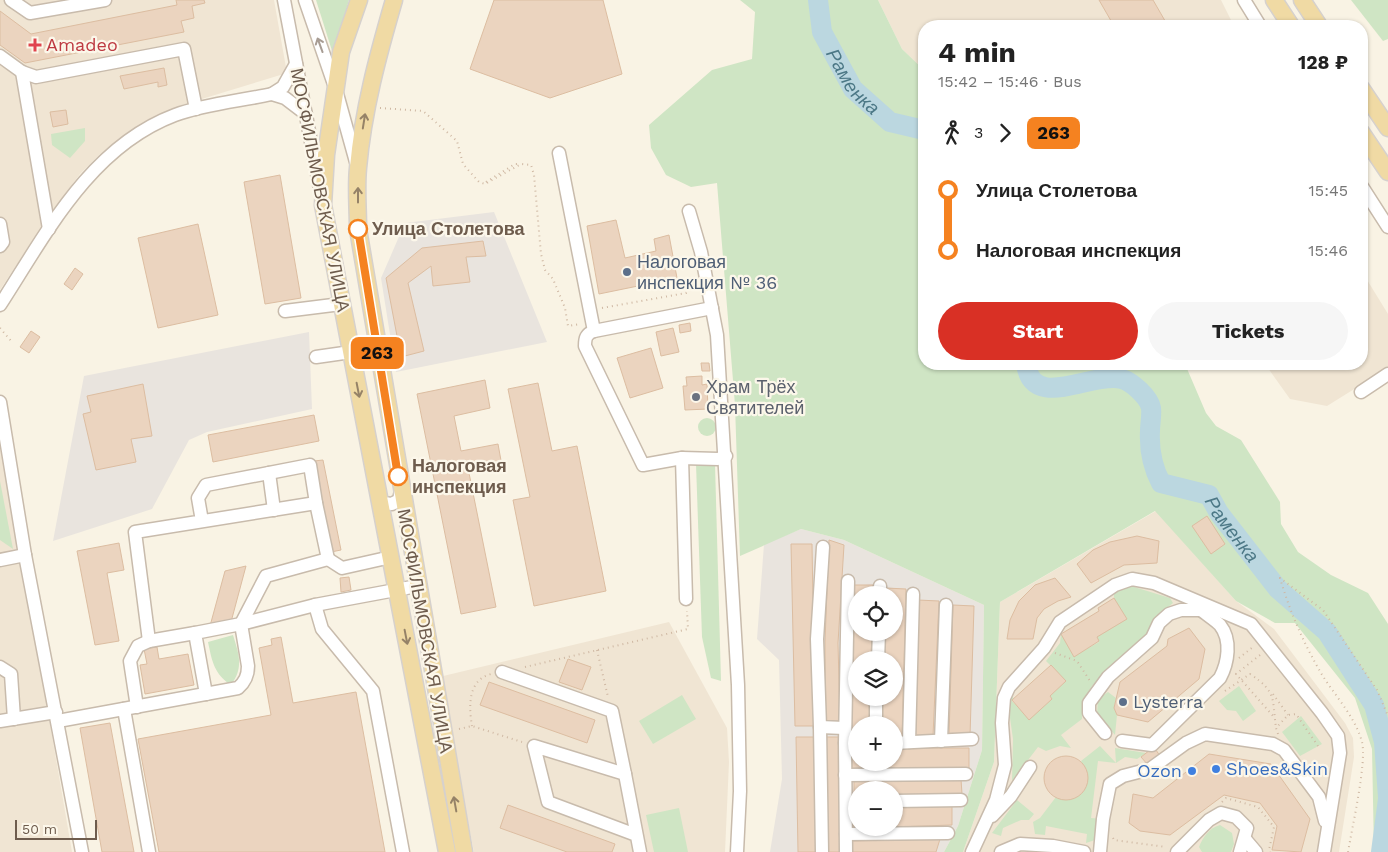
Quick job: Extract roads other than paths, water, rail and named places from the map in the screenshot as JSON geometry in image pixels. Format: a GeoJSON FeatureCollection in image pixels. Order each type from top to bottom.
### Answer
{"type":"FeatureCollection","features":[{"type":"Feature","properties":{"kind":"main road"},"geometry":{"type":"LineString","coordinates":[[323,205],[326,155],[341,52],[359,0]]}},
{"type":"Feature","properties":{"kind":"main road"},"geometry":{"type":"LineString","coordinates":[[358,169],[364,116],[394,0]]}},
{"type":"Feature","properties":{"kind":"main road"},"geometry":{"type":"LineString","coordinates":[[1274,0],[1287,20]]}},
{"type":"Feature","properties":{"kind":"main road"},"geometry":{"type":"LineString","coordinates":[[1302,0],[1315,20]]}},
{"type":"Feature","properties":{"kind":"main road"},"geometry":{"type":"LineString","coordinates":[[1368,98],[1388,128]]}},
{"type":"Feature","properties":{"kind":"main road"},"geometry":{"type":"LineString","coordinates":[[1368,142],[1388,172]]}},
{"type":"Feature","properties":{"kind":"main road","name":"МОСФИЛЬМОВСКАЯ УЛИЦА"},"geometry":{"type":"LineString","coordinates":[[358,169],[358,229],[363,268],[464,852]]}},
{"type":"Feature","properties":{"kind":"main road","name":"МОСФИЛЬМОВСКАЯ УЛИЦА"},"geometry":{"type":"LineString","coordinates":[[323,205],[447,852]]}},
{"type":"Feature","properties":{"kind":"street"},"geometry":{"type":"LineString","coordinates":[[11,0],[30,13],[105,0]]}},
{"type":"Feature","properties":{"kind":"street","name":"МОСФИЛЬМОВСКАЯ УЛИЦА"},"geometry":{"type":"LineString","coordinates":[[284,0],[323,205]]}},
{"type":"Feature","properties":{"kind":"street","name":"МОСФИЛЬМОВСКАЯ УЛИЦА"},"geometry":{"type":"LineString","coordinates":[[304,0],[336,90],[358,169]]}},
{"type":"Feature","properties":{"kind":"street"},"geometry":{"type":"LineString","coordinates":[[1244,0],[1256,20]]}},
{"type":"Feature","properties":{"kind":"street"},"geometry":{"type":"LineString","coordinates":[[0,56],[22,72],[36,77],[184,49],[196,109]]}},
{"type":"Feature","properties":{"kind":"street"},"geometry":{"type":"LineString","coordinates":[[0,306],[49,229],[85,180],[109,156],[146,129],[175,115],[272,94],[283,87],[296,64]]}},
{"type":"Feature","properties":{"kind":"street"},"geometry":{"type":"LineString","coordinates":[[22,72],[49,229]]}},
{"type":"Feature","properties":{"kind":"street"},"geometry":{"type":"LineString","coordinates":[[272,94],[285,98],[306,114]]}},
{"type":"Feature","properties":{"kind":"street"},"geometry":{"type":"LineString","coordinates":[[559,153],[592,321],[585,339],[585,346],[643,465],[682,458],[718,459],[726,456]]}},
{"type":"Feature","properties":{"kind":"street"},"geometry":{"type":"LineString","coordinates":[[1368,196],[1388,227]]}},
{"type":"Feature","properties":{"kind":"street"},"geometry":{"type":"LineString","coordinates":[[689,210],[718,335],[738,684],[740,791],[737,852]]}},
{"type":"Feature","properties":{"kind":"street"},"geometry":{"type":"LineString","coordinates":[[0,224],[3,242],[0,246]]}},
{"type":"Feature","properties":{"kind":"street"},"geometry":{"type":"LineString","coordinates":[[285,311],[341,304]]}},
{"type":"Feature","properties":{"kind":"street"},"geometry":{"type":"LineString","coordinates":[[592,321],[712,308]]}},
{"type":"Feature","properties":{"kind":"street"},"geometry":{"type":"LineString","coordinates":[[316,357],[351,352]]}},
{"type":"Feature","properties":{"kind":"street"},"geometry":{"type":"LineString","coordinates":[[1361,392],[1388,374]]}},
{"type":"Feature","properties":{"kind":"street"},"geometry":{"type":"LineString","coordinates":[[0,403],[25,555],[82,852]]}},
{"type":"Feature","properties":{"kind":"street"},"geometry":{"type":"LineString","coordinates":[[682,458],[686,600]]}},
{"type":"Feature","properties":{"kind":"street"},"geometry":{"type":"LineString","coordinates":[[202,521],[198,498],[206,485],[310,465],[328,559],[342,568],[391,557]]}},
{"type":"Feature","properties":{"kind":"street"},"geometry":{"type":"LineString","coordinates":[[269,473],[274,510]]}},
{"type":"Feature","properties":{"kind":"street"},"geometry":{"type":"LineString","coordinates":[[379,495],[383,502],[392,504],[399,500],[401,491]]}},
{"type":"Feature","properties":{"kind":"street"},"geometry":{"type":"LineString","coordinates":[[149,641],[135,532],[316,503]]}},
{"type":"Feature","properties":{"kind":"street"},"geometry":{"type":"LineString","coordinates":[[822,852],[817,639],[823,548]]}},
{"type":"Feature","properties":{"kind":"street"},"geometry":{"type":"LineString","coordinates":[[0,560],[25,555]]}},
{"type":"Feature","properties":{"kind":"street"},"geometry":{"type":"LineString","coordinates":[[0,721],[124,709],[238,688],[246,679],[248,666],[241,624],[266,576],[328,559]]}},
{"type":"Feature","properties":{"kind":"street"},"geometry":{"type":"LineString","coordinates":[[972,852],[996,800],[1004,764],[1002,723],[1004,698],[1009,688],[1044,648],[1060,622],[1115,585],[1132,579],[1154,582],[1251,624],[1338,736],[1340,754],[1326,829],[1324,852]]}},
{"type":"Feature","properties":{"kind":"street"},"geometry":{"type":"LineString","coordinates":[[848,581],[844,728],[848,737]]}},
{"type":"Feature","properties":{"kind":"street"},"geometry":{"type":"LineString","coordinates":[[137,707],[130,661],[138,646],[149,641],[241,624],[314,604],[417,586]]}},
{"type":"Feature","properties":{"kind":"street"},"geometry":{"type":"LineString","coordinates":[[909,742],[913,594]]}},
{"type":"Feature","properties":{"kind":"street"},"geometry":{"type":"LineString","coordinates":[[314,604],[322,629],[373,691],[403,852]]}},
{"type":"Feature","properties":{"kind":"street"},"geometry":{"type":"LineString","coordinates":[[941,741],[946,605]]}},
{"type":"Feature","properties":{"kind":"street"},"geometry":{"type":"LineString","coordinates":[[1105,733],[1090,713],[1089,703],[1108,677],[1152,638],[1160,623],[1169,614],[1182,610],[1216,610]]}},
{"type":"Feature","properties":{"kind":"street"},"geometry":{"type":"LineString","coordinates":[[1122,741],[1152,745],[1220,678],[1226,667],[1227,639],[1220,626],[1201,610]]}},
{"type":"Feature","properties":{"kind":"street"},"geometry":{"type":"LineString","coordinates":[[195,633],[206,694]]}},
{"type":"Feature","properties":{"kind":"street"},"geometry":{"type":"LineString","coordinates":[[0,666],[11,674],[14,719]]}},
{"type":"Feature","properties":{"kind":"street"},"geometry":{"type":"LineString","coordinates":[[502,672],[612,711],[640,852]]}},
{"type":"Feature","properties":{"kind":"street"},"geometry":{"type":"LineString","coordinates":[[124,709],[149,852]]}},
{"type":"Feature","properties":{"kind":"street"},"geometry":{"type":"LineString","coordinates":[[820,727],[844,728]]}},
{"type":"Feature","properties":{"kind":"street"},"geometry":{"type":"LineString","coordinates":[[1100,852],[1102,824],[1110,784],[1123,776],[1150,769],[1186,743],[1205,734],[1273,744],[1284,750],[1319,797],[1326,829]]}},
{"type":"Feature","properties":{"kind":"street"},"geometry":{"type":"LineString","coordinates":[[903,742],[972,739]]}},
{"type":"Feature","properties":{"kind":"street"},"geometry":{"type":"LineString","coordinates":[[625,774],[534,746],[548,802],[636,835]]}},
{"type":"Feature","properties":{"kind":"street"},"geometry":{"type":"LineString","coordinates":[[848,759],[845,775],[848,788]]}},
{"type":"Feature","properties":{"kind":"street"},"geometry":{"type":"LineString","coordinates":[[986,822],[1011,796],[1030,767]]}},
{"type":"Feature","properties":{"kind":"street"},"geometry":{"type":"LineString","coordinates":[[845,775],[966,774]]}},
{"type":"Feature","properties":{"kind":"street"},"geometry":{"type":"LineString","coordinates":[[903,801],[961,800]]}},
{"type":"Feature","properties":{"kind":"street"},"geometry":{"type":"LineString","coordinates":[[1173,850],[1209,820],[1221,813],[1236,817],[1248,828],[1240,852]]}},
{"type":"Feature","properties":{"kind":"street"},"geometry":{"type":"LineString","coordinates":[[846,852],[848,821]]}},
{"type":"Feature","properties":{"kind":"street"},"geometry":{"type":"LineString","coordinates":[[846,834],[948,833]]}},
{"type":"Feature","properties":{"kind":"street"},"geometry":{"type":"LineString","coordinates":[[1245,839],[1256,852]]}},
{"type":"Feature","properties":{"kind":"street"},"geometry":{"type":"LineString","coordinates":[[1001,852],[1020,844],[1053,846],[1084,852]]}},
{"type":"Feature","properties":{"kind":"waterway","name":"Раменка"},"geometry":{"type":"LineString","coordinates":[[818,0],[822,32],[853,89],[890,122],[918,129]]}},
{"type":"Feature","properties":{"kind":"waterway","name":"Раменка"},"geometry":{"type":"LineString","coordinates":[[1028,370],[1031,378],[1040,385],[1052,388],[1110,378],[1122,379],[1144,395],[1151,408],[1151,451],[1153,464],[1161,483],[1209,495],[1219,513],[1278,589],[1327,632],[1374,705],[1384,742],[1388,797]]}},
{"type":"Feature","properties":{"kind":"waterway","name":"Раменка"},"geometry":{"type":"LineString","coordinates":[[1381,852],[1388,799]]}},
{"type":"Feature","properties":{"kind":"place","name":"Amadeo"},"geometry":{"type":"Point","coordinates":[35,45]}},
{"type":"Feature","properties":{"kind":"place","name":"Улица Столетова"},"geometry":{"type":"Point","coordinates":[358,229]}},
{"type":"Feature","properties":{"kind":"place","name":"Налоговая инспекция № 36"},"geometry":{"type":"Point","coordinates":[627,272]}},
{"type":"Feature","properties":{"kind":"place","name":"Храм Трёх Святителей"},"geometry":{"type":"Point","coordinates":[696,397]}},
{"type":"Feature","properties":{"kind":"place","name":"Налоговая инспекция"},"geometry":{"type":"Point","coordinates":[398,476]}},
{"type":"Feature","properties":{"kind":"place","name":"Lysterra"},"geometry":{"type":"Point","coordinates":[1123,702]}},
{"type":"Feature","properties":{"kind":"place","name":"Shoes&Skin"},"geometry":{"type":"Point","coordinates":[1216,769]}},
{"type":"Feature","properties":{"kind":"place","name":"Ozon"},"geometry":{"type":"Point","coordinates":[1192,771]}}]}
